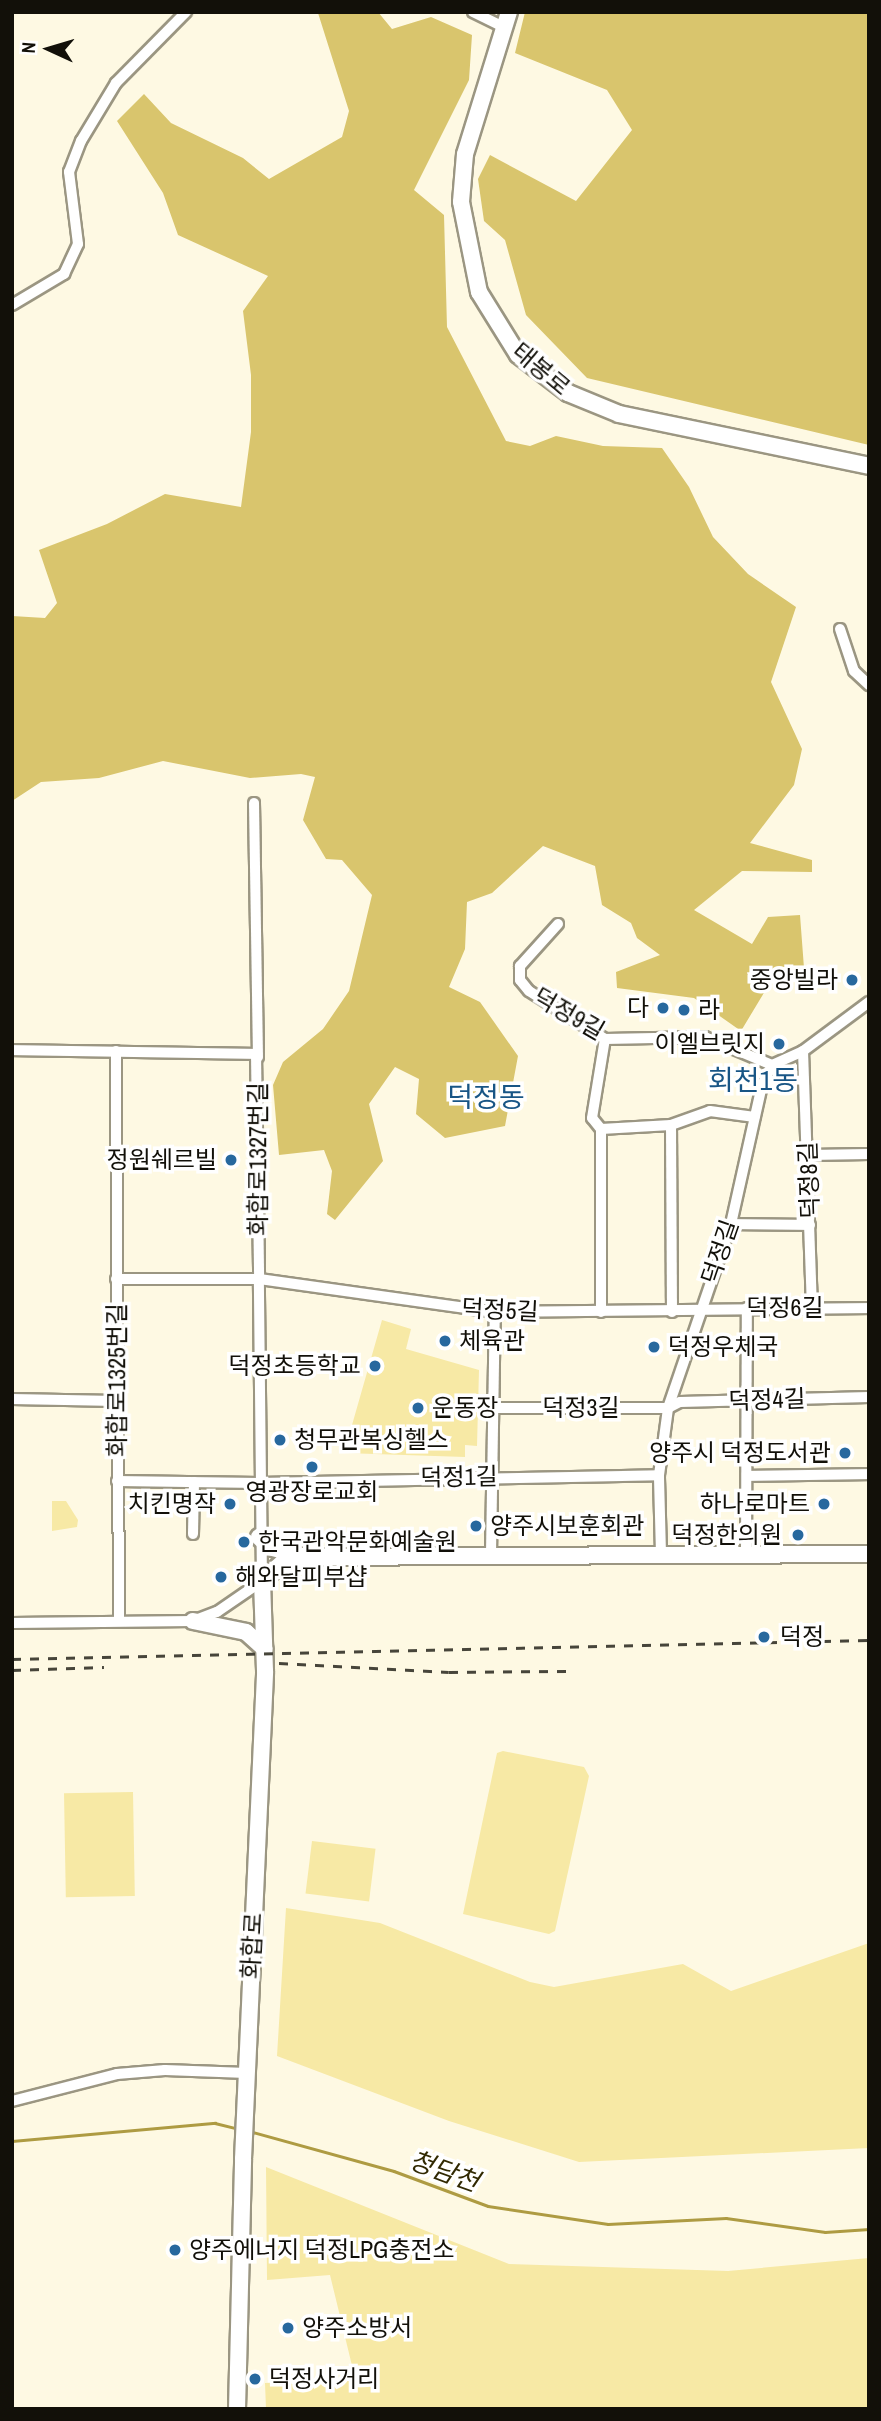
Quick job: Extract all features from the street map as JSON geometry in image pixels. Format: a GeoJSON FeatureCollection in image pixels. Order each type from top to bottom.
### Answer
{"type":"FeatureCollection","features":[{"type":"Feature","properties":{"kind":"main road","name":"태봉로"},"geometry":{"type":"LineString","coordinates":[[506,19],[465,154],[461,202],[479,292],[517,355],[568,393],[619,414],[869,466]]}},
{"type":"Feature","properties":{"kind":"main road"},"geometry":{"type":"LineString","coordinates":[[259,1543],[312,1557]]}},
{"type":"Feature","properties":{"kind":"main road"},"geometry":{"type":"LineString","coordinates":[[262,1581],[284,1561],[312,1557],[869,1554]]}},
{"type":"Feature","properties":{"kind":"main road","name":"화합로"},"geometry":{"type":"LineString","coordinates":[[236,2405],[243,2159],[265,1671],[262,1581]]}},
{"type":"Feature","properties":{"kind":"main road"},"geometry":{"type":"LineString","coordinates":[[193,1621],[246,1632],[265,1643]]}},
{"type":"Feature","properties":{"kind":"street"},"geometry":{"type":"LineString","coordinates":[[12,305],[64,274],[78,244],[69,172],[81,141],[116,83],[186,12]]}},
{"type":"Feature","properties":{"kind":"street"},"geometry":{"type":"LineString","coordinates":[[473,12],[506,19]]}},
{"type":"Feature","properties":{"kind":"street"},"geometry":{"type":"LineString","coordinates":[[840,629],[854,671],[869,685]]}},
{"type":"Feature","properties":{"kind":"street"},"geometry":{"type":"LineString","coordinates":[[254,803],[258,1057]]}},
{"type":"Feature","properties":{"kind":"street","name":"덕정9길"},"geometry":{"type":"LineString","coordinates":[[558,924],[522,964],[520,980],[529,991],[605,1039],[705,1037],[772,1065]]}},
{"type":"Feature","properties":{"kind":"street"},"geometry":{"type":"LineString","coordinates":[[772,1065],[803,1051],[869,1002]]}},
{"type":"Feature","properties":{"kind":"street"},"geometry":{"type":"LineString","coordinates":[[601,1312],[601,1129],[592,1118],[605,1039]]}},
{"type":"Feature","properties":{"kind":"street"},"geometry":{"type":"LineString","coordinates":[[12,1050],[116,1051]]}},
{"type":"Feature","properties":{"kind":"street","name":"화합로1327번길"},"geometry":{"type":"LineString","coordinates":[[116,1051],[254,1053],[258,1057],[259,1543]]}},
{"type":"Feature","properties":{"kind":"street","name":"화합로1325번길"},"geometry":{"type":"LineString","coordinates":[[116,1051],[119,1620]]}},
{"type":"Feature","properties":{"kind":"street","name":"덕정8길"},"geometry":{"type":"LineString","coordinates":[[803,1051],[812,1309]]}},
{"type":"Feature","properties":{"kind":"street","name":"덕정길"},"geometry":{"type":"LineString","coordinates":[[661,1554],[659,1475],[668,1408],[700,1308],[731,1224],[755,1117],[772,1065]]}},
{"type":"Feature","properties":{"kind":"street"},"geometry":{"type":"LineString","coordinates":[[601,1129],[670,1125],[710,1111],[755,1117]]}},
{"type":"Feature","properties":{"kind":"street"},"geometry":{"type":"LineString","coordinates":[[670,1125],[672,1312]]}},
{"type":"Feature","properties":{"kind":"street"},"geometry":{"type":"LineString","coordinates":[[808,1155],[869,1154]]}},
{"type":"Feature","properties":{"kind":"street"},"geometry":{"type":"LineString","coordinates":[[731,1224],[810,1225]]}},
{"type":"Feature","properties":{"kind":"street"},"geometry":{"type":"LineString","coordinates":[[116,1279],[259,1279]]}},
{"type":"Feature","properties":{"kind":"street","name":"덕정5길"},"geometry":{"type":"LineString","coordinates":[[259,1279],[495,1312],[672,1312],[700,1308]]}},
{"type":"Feature","properties":{"kind":"street","name":"덕정6길"},"geometry":{"type":"LineString","coordinates":[[700,1308],[869,1308]]}},
{"type":"Feature","properties":{"kind":"street"},"geometry":{"type":"LineString","coordinates":[[746,1553],[747,1308]]}},
{"type":"Feature","properties":{"kind":"street"},"geometry":{"type":"LineString","coordinates":[[491,1554],[495,1312]]}},
{"type":"Feature","properties":{"kind":"street","name":"덕정4길"},"geometry":{"type":"LineString","coordinates":[[668,1408],[680,1402],[869,1397]]}},
{"type":"Feature","properties":{"kind":"street"},"geometry":{"type":"LineString","coordinates":[[12,1399],[117,1401]]}},
{"type":"Feature","properties":{"kind":"street","name":"덕정3길"},"geometry":{"type":"LineString","coordinates":[[494,1408],[668,1408]]}},
{"type":"Feature","properties":{"kind":"street"},"geometry":{"type":"LineString","coordinates":[[747,1476],[869,1474]]}},
{"type":"Feature","properties":{"kind":"street","name":"덕정1길"},"geometry":{"type":"LineString","coordinates":[[259,1483],[493,1476],[659,1475]]}},
{"type":"Feature","properties":{"kind":"street","name":"화합로1325번길"},"geometry":{"type":"LineString","coordinates":[[117,1481],[259,1483]]}},
{"type":"Feature","properties":{"kind":"street"},"geometry":{"type":"LineString","coordinates":[[194,1482],[194,1534]]}},
{"type":"Feature","properties":{"kind":"street","name":"화합로"},"geometry":{"type":"LineString","coordinates":[[259,1543],[262,1581]]}},
{"type":"Feature","properties":{"kind":"street"},"geometry":{"type":"LineString","coordinates":[[12,1623],[193,1621],[217,1612],[262,1581]]}},
{"type":"Feature","properties":{"kind":"street"},"geometry":{"type":"LineString","coordinates":[[12,2101],[117,2074],[165,2070],[247,2073]]}},
{"type":"Feature","properties":{"kind":"shaded area"},"geometry":{"type":"Polygon","coordinates":[[[378,12],[392,29],[431,17],[472,35],[469,80],[414,190],[444,215],[447,327],[506,441],[530,446],[556,436],[603,446],[662,448],[689,487],[713,537],[748,574],[796,607],[771,682],[802,749],[794,785],[750,843],[812,860],[812,872],[742,871],[694,910],[752,944],[768,917],[800,915],[804,968],[797,980],[774,976],[741,1031],[694,998],[617,988],[616,972],[660,955],[637,938],[631,923],[602,905],[595,866],[543,846],[492,893],[467,902],[465,949],[449,987],[480,1002],[518,1056],[505,1126],[445,1138],[416,1114],[419,1079],[395,1067],[369,1104],[383,1161],[335,1220],[327,1214],[332,1171],[324,1150],[279,1155],[273,1085],[283,1062],[323,1029],[349,991],[372,895],[342,860],[326,859],[303,820],[315,777],[301,774],[250,778],[163,761],[99,778],[41,782],[12,801],[12,616],[45,618],[57,603],[39,550],[107,524],[165,494],[241,507],[251,432],[251,375],[243,311],[268,276],[178,235],[163,193],[117,121],[144,94],[171,123],[243,158],[269,179],[342,137],[349,111],[318,13],[378,12]]]}},
{"type":"Feature","properties":{"kind":"shaded area"},"geometry":{"type":"Polygon","coordinates":[[[525,12],[869,12],[869,445],[587,378],[526,315],[505,240],[484,221],[478,179],[490,155],[576,201],[632,130],[607,90],[515,53],[525,12]]]}},
{"type":"Feature","properties":{"kind":"shaded area","name":"운동장"},"geometry":{"type":"Polygon","coordinates":[[[382,1320],[411,1329],[406,1349],[479,1370],[477,1446],[465,1445],[465,1457],[344,1453],[382,1320]]]}},
{"type":"Feature","properties":{"kind":"shaded area"},"geometry":{"type":"Polygon","coordinates":[[[52,1501],[66,1501],[78,1520],[77,1527],[52,1531],[52,1501]]]}},
{"type":"Feature","properties":{"kind":"shaded area"},"geometry":{"type":"Polygon","coordinates":[[[503,1751],[584,1767],[589,1776],[555,1931],[549,1934],[463,1914],[497,1753],[503,1751]]]}},
{"type":"Feature","properties":{"kind":"shaded area"},"geometry":{"type":"Polygon","coordinates":[[[133,1792],[135,1896],[66,1897],[64,1793],[133,1792]]]}},
{"type":"Feature","properties":{"kind":"shaded area"},"geometry":{"type":"Polygon","coordinates":[[[312,1841],[376,1849],[369,1901],[306,1894],[312,1841]]]}},
{"type":"Feature","properties":{"kind":"shaded area"},"geometry":{"type":"Polygon","coordinates":[[[286,1908],[380,1923],[530,1982],[554,1987],[683,1964],[731,1991],[869,1943],[869,2148],[579,2162],[449,2121],[277,2056],[286,1908]]]}},
{"type":"Feature","properties":{"kind":"shaded area"},"geometry":{"type":"Polygon","coordinates":[[[266,2167],[509,2264],[728,2271],[869,2258],[869,2409],[266,2409],[265,2383],[355,2378],[330,2275],[267,2280],[266,2167]]]}},
{"type":"Feature","properties":{"kind":"waterway","name":"청담천"},"geometry":{"type":"LineString","coordinates":[[12,2141],[215,2123],[239,2129]]}},
{"type":"Feature","properties":{"kind":"waterway","name":"청담천"},"geometry":{"type":"LineString","coordinates":[[249,2131],[394,2171],[488,2206],[608,2224],[726,2218],[825,2232],[869,2229]]}},
{"type":"Feature","properties":{"kind":"railway"},"geometry":{"type":"LineString","coordinates":[[12,1659],[869,1640]]}},
{"type":"Feature","properties":{"kind":"railway"},"geometry":{"type":"LineString","coordinates":[[279,1663],[449,1672],[569,1671]]}},
{"type":"Feature","properties":{"kind":"railway"},"geometry":{"type":"LineString","coordinates":[[12,1670],[104,1667]]}},
{"type":"Feature","properties":{"kind":"place","name":"중앙빌라"},"geometry":{"type":"Point","coordinates":[852,980]}},
{"type":"Feature","properties":{"kind":"place","name":"다"},"geometry":{"type":"Point","coordinates":[663,1008]}},
{"type":"Feature","properties":{"kind":"place","name":"라"},"geometry":{"type":"Point","coordinates":[684,1010]}},
{"type":"Feature","properties":{"kind":"place","name":"이엘브릿지"},"geometry":{"type":"Point","coordinates":[779,1044]}},
{"type":"Feature","properties":{"kind":"place","name":"정원쉐르빌"},"geometry":{"type":"Point","coordinates":[231,1160]}},
{"type":"Feature","properties":{"kind":"place","name":"체육관"},"geometry":{"type":"Point","coordinates":[445,1341]}},
{"type":"Feature","properties":{"kind":"place","name":"덕정우체국"},"geometry":{"type":"Point","coordinates":[654,1347]}},
{"type":"Feature","properties":{"kind":"place","name":"덕정초등학교"},"geometry":{"type":"Point","coordinates":[375,1366]}},
{"type":"Feature","properties":{"kind":"place","name":"운동장"},"geometry":{"type":"Point","coordinates":[418,1408]}},
{"type":"Feature","properties":{"kind":"place","name":"청무관복싱헬스"},"geometry":{"type":"Point","coordinates":[280,1440]}},
{"type":"Feature","properties":{"kind":"place","name":"양주시 덕정도서관"},"geometry":{"type":"Point","coordinates":[845,1453]}},
{"type":"Feature","properties":{"kind":"place","name":"영광장로교회"},"geometry":{"type":"Point","coordinates":[312,1467]}},
{"type":"Feature","properties":{"kind":"place","name":"치킨명작"},"geometry":{"type":"Point","coordinates":[230,1504]}},
{"type":"Feature","properties":{"kind":"place","name":"하나로마트"},"geometry":{"type":"Point","coordinates":[824,1504]}},
{"type":"Feature","properties":{"kind":"place","name":"양주시보훈회관"},"geometry":{"type":"Point","coordinates":[476,1526]}},
{"type":"Feature","properties":{"kind":"place","name":"덕정한의원"},"geometry":{"type":"Point","coordinates":[798,1535]}},
{"type":"Feature","properties":{"kind":"place","name":"한국관악문화예술원"},"geometry":{"type":"Point","coordinates":[244,1542]}},
{"type":"Feature","properties":{"kind":"place","name":"해와달피부샵"},"geometry":{"type":"Point","coordinates":[221,1577]}},
{"type":"Feature","properties":{"kind":"place","name":"덕정"},"geometry":{"type":"Point","coordinates":[764,1637]}},
{"type":"Feature","properties":{"kind":"place","name":"양주에너지 덕정LPG충전소"},"geometry":{"type":"Point","coordinates":[175,2250]}},
{"type":"Feature","properties":{"kind":"place","name":"양주소방서"},"geometry":{"type":"Point","coordinates":[288,2328]}},
{"type":"Feature","properties":{"kind":"place","name":"덕정사거리"},"geometry":{"type":"Point","coordinates":[255,2379]}},
{"type":"Feature","properties":{"kind":"district","name":"회천1동"},"geometry":{"type":"Point","coordinates":[753,1080]}},
{"type":"Feature","properties":{"kind":"district","name":"덕정동"},"geometry":{"type":"Point","coordinates":[486,1097]}}]}
